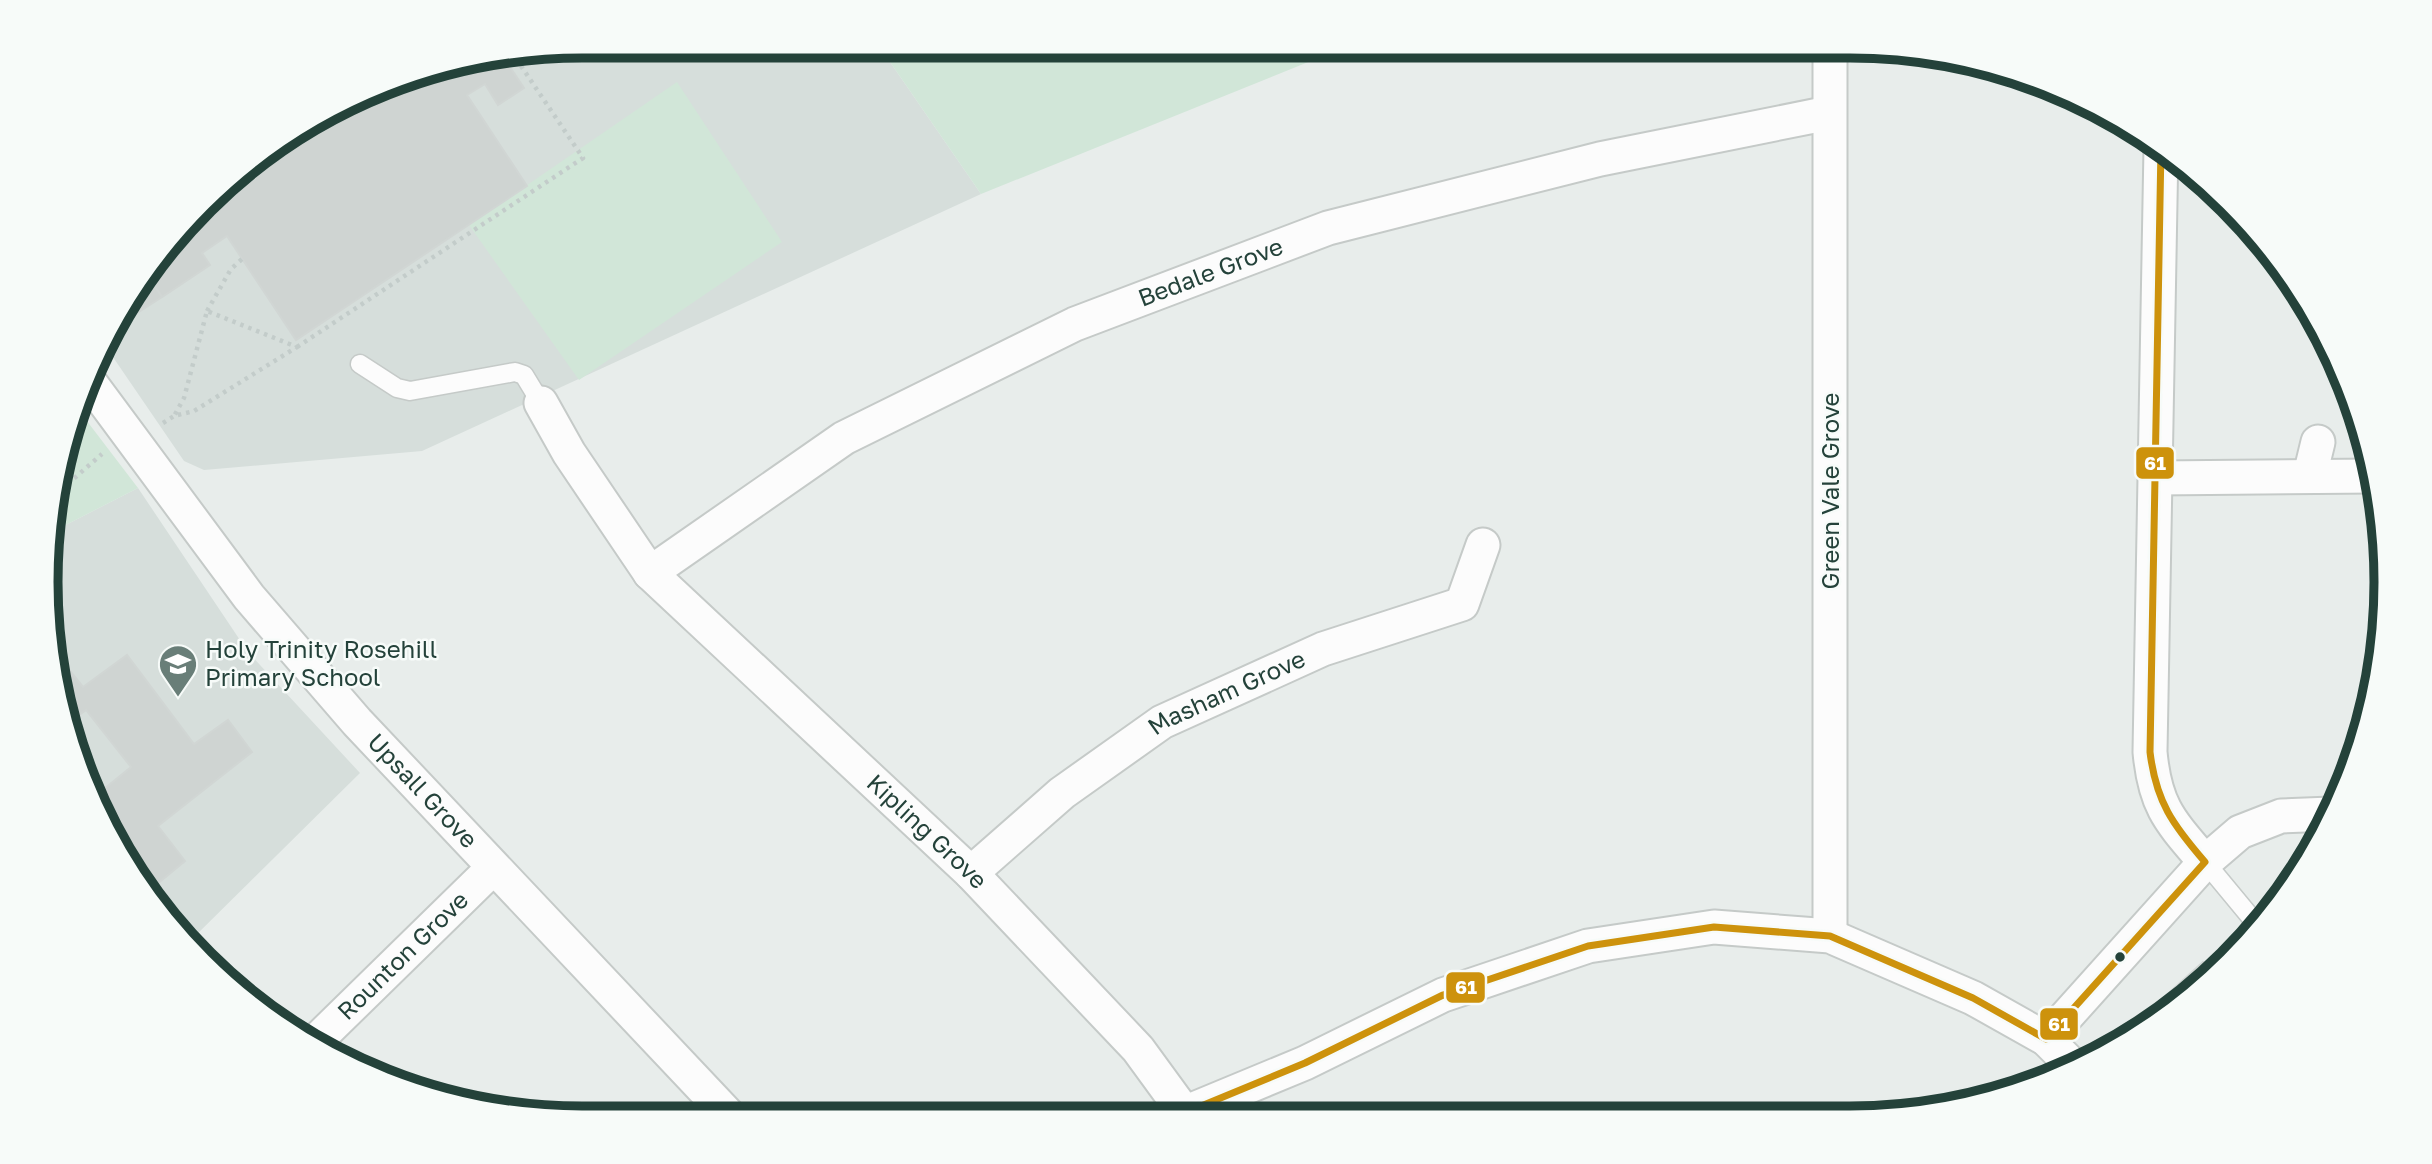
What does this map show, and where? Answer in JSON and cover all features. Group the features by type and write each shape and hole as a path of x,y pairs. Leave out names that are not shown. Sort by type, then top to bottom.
{"street":[{"name":"Green Vale Grove","path":"1830,58 1830,936"},
{"name":"Bedale Grove","path":"650,573 844,438 1075,324 1328,228 1600,159 1829,113"},
{"path":"2161,160 2150,751 2153,786 2169,819 2205,862"},
{"name":"Upsall Grove","path":"95,389 249,597 357,722 720,1106"},
{"name":"Kipling Grove","path":"541,403 569,453 650,573 971,873 1138,1049 1175,1106"},
{"path":"2310,475 2318,442"},
{"path":"2156,478 2363,476"},
{"name":"Masham Grove","path":"971,873 1062,793 1162,722 1323,649 1462,604 1483,545"},
{"path":"2046,1039 2205,862 2240,832 2281,817 2320,815"},
{"name":"Rounton Grove","path":"321,1036 493,869"},
{"path":"1200,1106 1305,1063 1443,995 1588,946 1714,927 1830,936 1973,998 2046,1039 2066,1059"}],"lane":[{"path":"360,363 397,388 410,391 515,372 524,375 541,403"},
{"path":"2205,862 2252,918"}],"path":[{"path":"67,487 174,416 194,411 297,347 583,158 518,62"},
{"path":"174,416 184,398 207,311 231,269 242,259"},
{"path":"207,311 297,347"}],"shaded area":[{"path":"887,58 981,194 422,451 204,470 184,461 110,353 128,320 166,263 188,236 236,188 291,146 320,128 381,98 413,86 480,68 548,59"},
{"name":"Holy Trinity Rosehill Primary School","path":"138,488 248,652 360,773 195,936 166,901 128,844 98,783 86,751 62,650 58,582 61,528"}],"green space":[{"path":"887,58 1318,58 981,194"},
{"path":"677,82 782,242 579,380 469,225"},
{"path":"85,418 138,488 61,528 68,480"}],"building":[{"path":"507,63 524,88 498,105 485,84 467,95 527,186 296,340 227,236 202,253 210,265 162,297 152,282 211,211 263,166 320,128 381,98 413,86 480,68"},
{"path":"152,282 162,297 129,318"},
{"path":"127,655 194,744 228,720 252,752 158,826 185,861 155,886 128,844 102,791 131,767 86,710 76,717 64,664 83,687"},
{"path":"2203,962 2207,966 2169,998 2149,1011"}],"transit line":[{"name":"61","path":"1201,1106 1305,1063 1443,995 1588,946 1714,927 1830,936 1973,998 2046,1039 2205,862 2168,812 2157,785 2150,752 2161,160"}],"place":[{"name":"Holy Trinity Rosehill Primary School","path":"178,698"}]}
